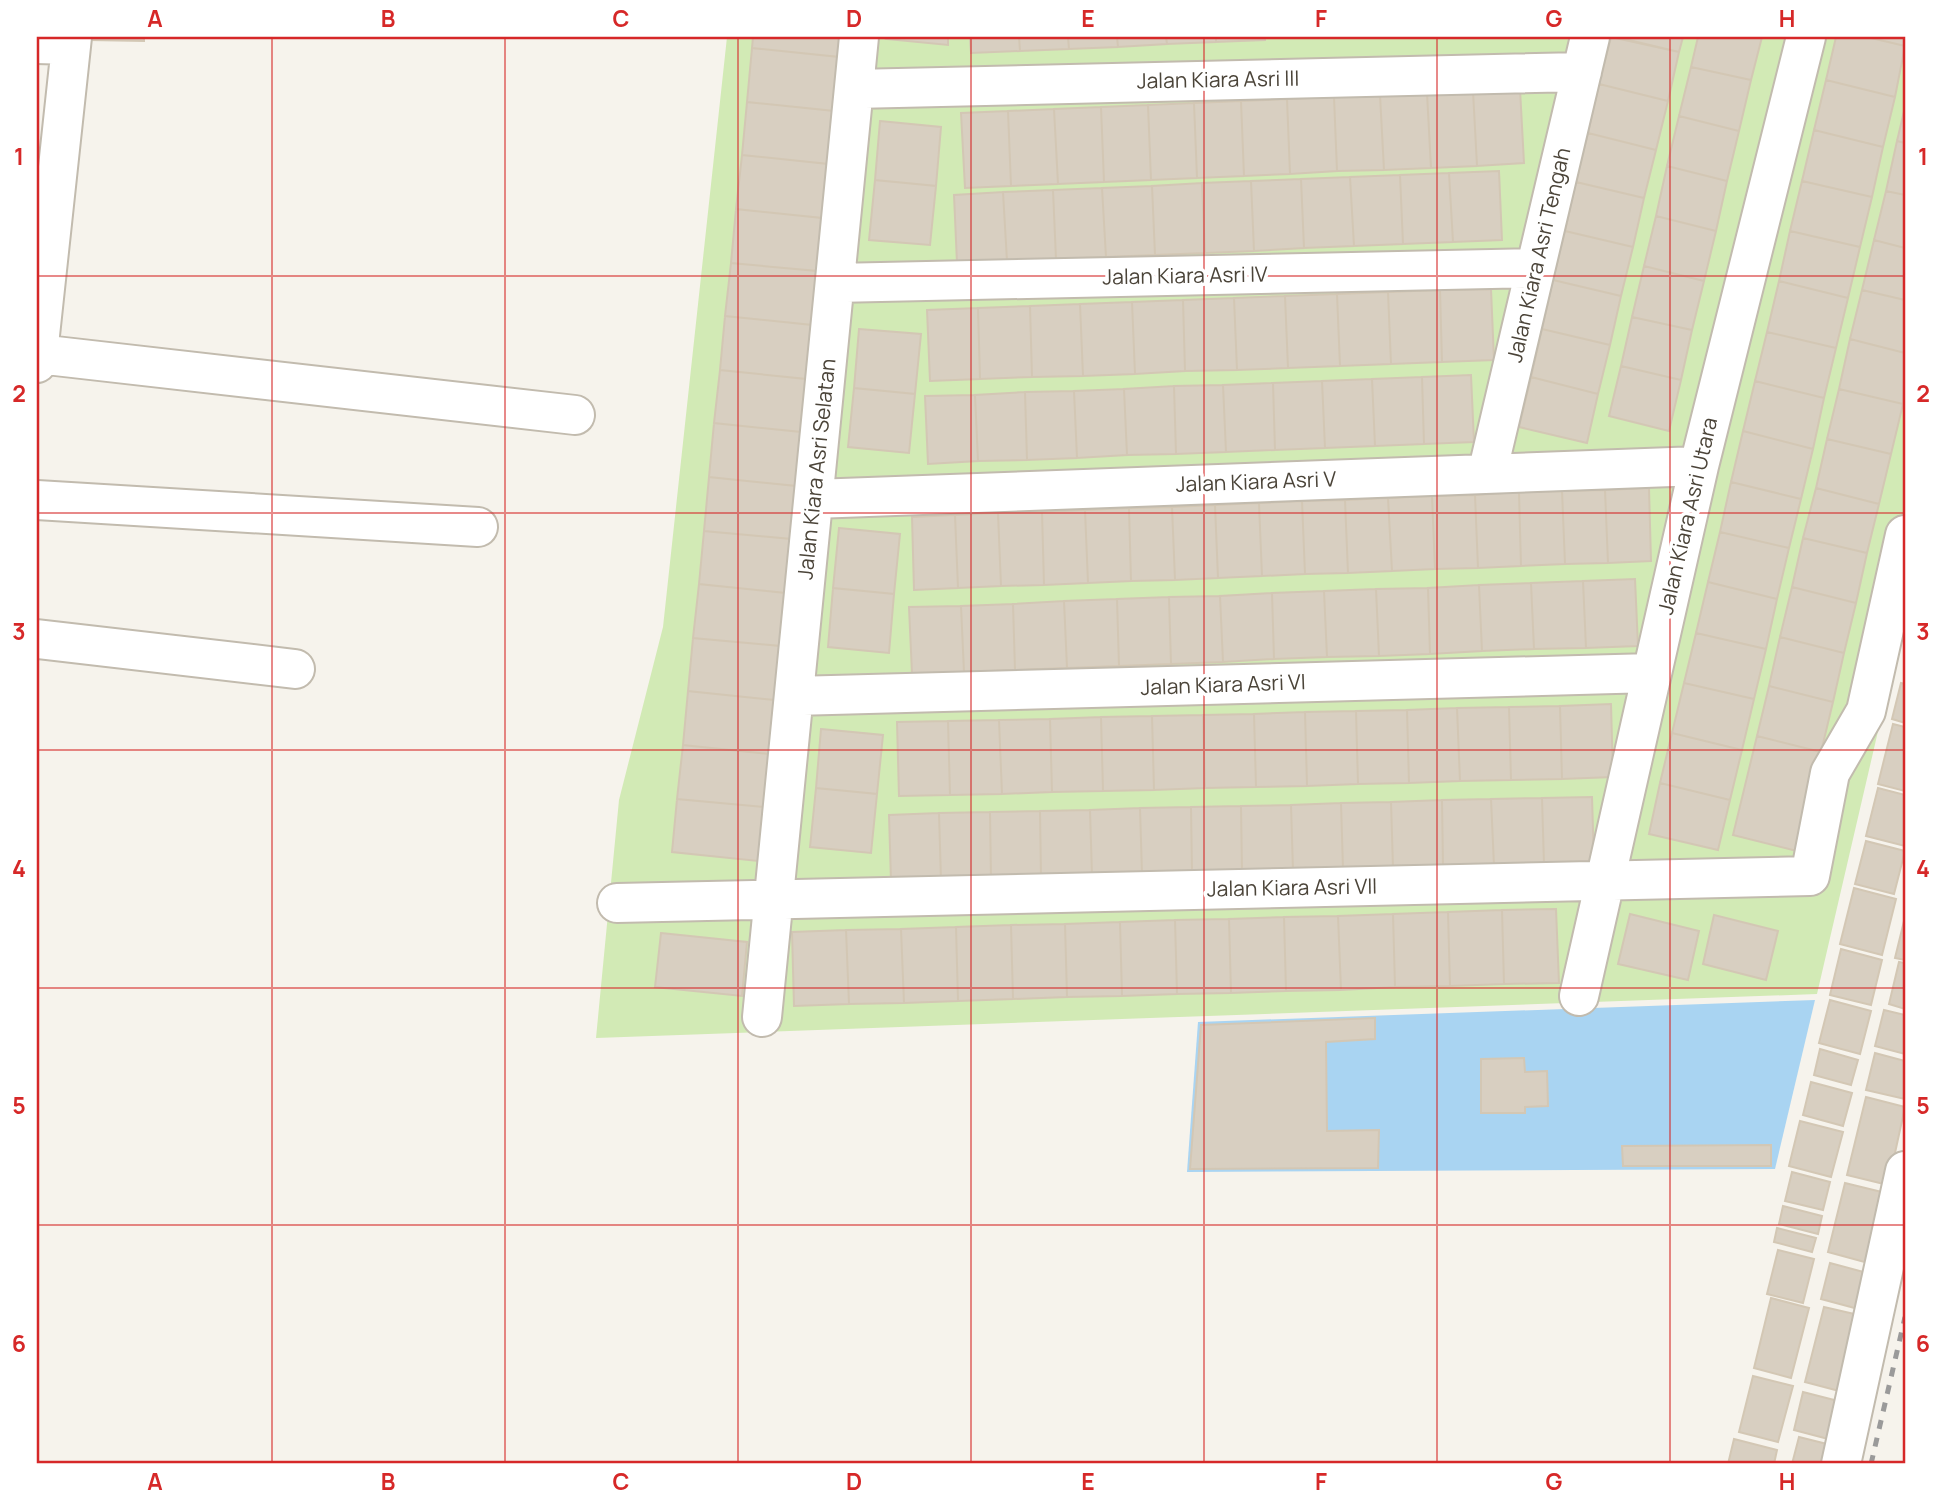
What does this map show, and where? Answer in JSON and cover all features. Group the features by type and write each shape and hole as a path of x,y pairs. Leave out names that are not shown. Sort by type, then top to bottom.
{"street":[{"name":"Jalan Kiara Asri Selatan","path":"762,1017 859,37"},
{"name":"Jalan Kiara Asri Utara","path":"1579,996 1699,466 1806,37"},
{"path":"60,42 37,358 575,415"},
{"name":"Jalan Kiara Asri III","path":"854,89 1586,55"},
{"name":"Jalan Kiara Asri Tengah","path":"1488,474 1586,55"},
{"name":"Jalan Kiara Asri IV","path":"835,283 1535,268"},
{"name":"Jalan Kiara Asri V","path":"814,499 1699,466"},
{"path":"37,500 478,527"},
{"name":"Jalan Kiara Asri VII","path":"617,903 774,902 1810,876 1830,773 1866,711 1905,535"},
{"path":"37,639 295,669"},
{"name":"Jalan Kiara Asri VI","path":"794,696 1652,673"},
{"path":"1841,1464 1905,1171"}],"green space":[{"path":"727,37 1905,37 1905,615 1817,994 596,1038 619,800 663,627"}],"water":[{"path":"1815,1000 1775,1169 1187,1172 1198,1022"}],"building":[{"path":"90,37 144,37 144,41 90,40"},
{"path":"753,37 841,37 839,57 752,48"},
{"path":"948,37 948,45 886,39"},
{"path":"970,37 1019,37 1020,51 971,53"},
{"path":"1019,37 1068,37 1069,49 1020,51"},
{"path":"1068,37 1117,37 1118,47 1069,49"},
{"path":"1117,37 1166,37 1167,44 1118,47"},
{"path":"1166,37 1216,37 1216,42 1167,44"},
{"path":"1216,37 1265,37 1265,40 1216,42"},
{"path":"1611,37 1679,52 1668,101 1599,84"},
{"path":"1616,37 1683,37 1679,52"},
{"path":"1698,37 1762,37 1751,80 1691,67"},
{"path":"1836,37 1867,37 1905,46 1895,97 1826,80"},
{"path":"1867,37 1905,37 1905,46"},
{"path":"752,48 839,57 834,111 747,102"},
{"path":"1691,67 1751,80 1739,131 1679,116"},
{"path":"1826,80 1895,97 1883,147 1814,130"},
{"path":"1599,84 1668,101 1656,150 1588,133"},
{"path":"1520,89 1524,163 1477,166 1473,91"},
{"path":"1473,91 1477,166 1431,168 1427,93"},
{"path":"1427,93 1431,168 1384,170 1380,95"},
{"path":"1380,95 1384,170 1337,171 1334,97"},
{"path":"1334,97 1337,171 1290,174 1287,99"},
{"path":"1287,99 1290,174 1244,176 1241,101"},
{"path":"1241,101 1244,176 1197,178 1194,103"},
{"path":"747,102 834,111 828,164 742,155"},
{"path":"1194,103 1197,178 1151,180 1148,105"},
{"path":"1148,105 1151,180 1104,182 1101,107"},
{"path":"1101,107 1104,182 1058,184 1054,109"},
{"path":"1905,107 1905,143 1897,141"},
{"path":"1054,109 1058,184 1011,186 1008,111"},
{"path":"1008,111 1011,186 965,188 961,113"},
{"path":"1679,116 1739,131 1727,181 1667,166"},
{"path":"880,121 941,127 936,186 875,180"},
{"path":"1814,130 1883,147 1872,197 1802,181"},
{"path":"1588,133 1656,150 1644,198 1576,182"},
{"path":"1897,141 1905,143 1905,195 1886,191"},
{"path":"742,155 828,164 822,218 736,209"},
{"path":"1667,166 1727,181 1716,231 1656,216"},
{"path":"1499,171 1502,240 1453,242 1449,173"},
{"path":"1449,173 1453,242 1403,244 1400,175"},
{"path":"1400,175 1403,244 1354,246 1350,177"},
{"path":"1350,177 1354,246 1304,248 1301,179"},
{"path":"1301,179 1304,248 1254,251 1251,181"},
{"path":"875,180 936,186 930,245 869,240"},
{"path":"1251,181 1254,251 1205,253 1202,183"},
{"path":"1802,181 1872,197 1860,247 1790,231"},
{"path":"1576,182 1644,198 1633,247 1565,231"},
{"path":"1202,183 1205,253 1155,255 1152,186"},
{"path":"1152,186 1155,255 1106,257 1102,188"},
{"path":"1102,188 1106,257 1056,259 1053,190"},
{"path":"1053,190 1056,259 1007,261 1003,192"},
{"path":"1886,191 1905,195 1905,248 1874,240"},
{"path":"1003,192 1007,261 957,263 954,195"},
{"path":"736,209 822,218 817,271 731,263"},
{"path":"1656,216 1716,231 1704,281 1644,266"},
{"path":"1565,231 1633,247 1621,296 1553,280"},
{"path":"1790,231 1860,247 1848,298 1779,281"},
{"path":"1874,240 1905,248 1905,300 1862,290"},
{"path":"731,263 817,271 812,325 725,316"},
{"path":"1644,266 1704,281 1692,330 1632,317"},
{"path":"1553,280 1621,296 1610,345 1542,329"},
{"path":"1779,281 1848,298 1836,348 1767,332"},
{"path":"1491,289 1494,360 1442,362 1440,290"},
{"path":"1440,290 1442,362 1391,364 1388,292"},
{"path":"1862,290 1905,300 1905,353 1850,339"},
{"path":"1388,292 1391,364 1340,366 1337,294"},
{"path":"1337,294 1340,366 1288,368 1285,296"},
{"path":"1285,296 1288,368 1237,370 1234,298"},
{"path":"1234,298 1237,370 1185,371 1183,300"},
{"path":"1183,300 1185,371 1135,374 1132,302"},
{"path":"1132,302 1135,374 1083,376 1080,304"},
{"path":"1080,304 1083,376 1032,377 1030,306"},
{"path":"1030,306 1032,377 980,379 978,308"},
{"path":"978,308 980,379 930,381 927,310"},
{"path":"725,316 812,325 806,379 720,370"},
{"path":"1632,317 1692,330 1681,380 1621,366"},
{"path":"859,329 921,334 915,394 854,388"},
{"path":"1542,329 1610,345 1598,394 1531,377"},
{"path":"1767,332 1836,348 1824,398 1755,381"},
{"path":"1850,339 1905,353 1903,404 1839,389"},
{"path":"1621,366 1681,380 1669,431 1609,416"},
{"path":"720,370 806,379 801,432 714,423"},
{"path":"1471,375 1474,442 1424,444 1422,377"},
{"path":"1422,377 1424,444 1375,446 1372,379"},
{"path":"1531,377 1598,394 1587,443 1519,427"},
{"path":"1372,379 1375,446 1325,448 1322,381"},
{"path":"1322,381 1325,448 1275,450 1273,383"},
{"path":"1755,381 1824,398 1813,449 1743,431"},
{"path":"1273,383 1275,450 1226,452 1223,385"},
{"path":"1223,385 1226,452 1176,454 1174,386"},
{"path":"1174,386 1176,454 1127,455 1124,389"},
{"path":"854,388 915,394 909,453 848,447"},
{"path":"1124,389 1127,455 1077,458 1074,391"},
{"path":"1839,389 1903,404 1891,454 1827,439"},
{"path":"1074,391 1077,458 1027,460 1025,392"},
{"path":"1025,392 1027,460 978,461 975,395"},
{"path":"975,395 978,461 928,464 925,396"},
{"path":"714,423 801,432 796,486 709,477"},
{"path":"1743,431 1813,449 1801,499 1731,482"},
{"path":"1827,439 1891,454 1879,504 1816,488"},
{"path":"709,477 796,486 791,539 704,531"},
{"path":"1731,482 1801,499 1789,548 1720,532"},
{"path":"1649,488 1651,561 1608,563 1605,490"},
{"path":"1816,488 1879,504 1867,553 1803,538"},
{"path":"1605,490 1608,563 1565,564 1562,491"},
{"path":"1562,491 1565,564 1521,566 1519,492"},
{"path":"1519,492 1521,566 1478,568 1475,495"},
{"path":"1475,495 1478,568 1435,569 1432,496"},
{"path":"1432,496 1435,569 1392,571 1388,498"},
{"path":"1388,498 1392,571 1348,573 1345,500"},
{"path":"1345,500 1348,573 1305,574 1302,501"},
{"path":"1302,501 1305,574 1262,576 1259,503"},
{"path":"1259,503 1262,576 1218,578 1215,505"},
{"path":"1215,505 1218,578 1175,580 1172,507"},
{"path":"1172,507 1175,580 1131,581 1129,508"},
{"path":"1129,508 1131,581 1088,583 1085,510"},
{"path":"1085,510 1088,583 1044,585 1042,512"},
{"path":"1042,512 1044,585 1001,586 998,513"},
{"path":"998,513 1001,586 958,588 955,515"},
{"path":"955,515 958,588 914,590 912,517"},
{"path":"839,528 900,534 894,594 833,588"},
{"path":"704,531 791,539 785,593 699,584"},
{"path":"1720,532 1789,548 1777,599 1708,582"},
{"path":"1803,538 1867,553 1856,603 1792,587"},
{"path":"1635,579 1638,646 1586,648 1583,581"},
{"path":"1583,581 1586,648 1534,649 1531,583"},
{"path":"1708,582 1777,599 1766,649 1696,633"},
{"path":"1531,583 1534,649 1482,651 1479,585"},
{"path":"699,584 785,593 780,646 693,638"},
{"path":"1479,585 1482,651 1430,654 1428,588"},
{"path":"1792,587 1856,603 1844,653 1780,637"},
{"path":"833,588 894,594 889,653 828,647"},
{"path":"1428,588 1430,654 1379,656 1376,589"},
{"path":"1376,589 1379,656 1327,657 1324,591"},
{"path":"1324,591 1327,657 1274,659 1272,593"},
{"path":"1272,593 1274,659 1223,662 1220,596"},
{"path":"1220,596 1223,662 1171,664 1169,597"},
{"path":"1169,597 1171,664 1119,666 1117,599"},
{"path":"1117,599 1119,666 1067,668 1064,601"},
{"path":"1064,601 1067,668 1015,670 1013,604"},
{"path":"1013,604 1015,670 964,672 961,606"},
{"path":"961,606 964,672 912,674 909,607"},
{"path":"1696,633 1766,649 1754,699 1684,683"},
{"path":"1780,637 1844,653 1833,702 1769,686"},
{"path":"693,638 780,646 774,700 688,691"},
{"path":"1684,683 1754,699 1742,750 1672,733"},
{"path":"1901,683 1905,684 1905,723 1892,719"},
{"path":"1769,686 1833,702 1821,752 1757,736"},
{"path":"688,691 774,700 769,754 683,745"},
{"path":"1611,704 1613,777 1562,779 1560,706"},
{"path":"1560,706 1562,779 1511,780 1509,707"},
{"path":"1509,707 1511,780 1460,781 1457,708"},
{"path":"1457,708 1460,781 1409,783 1407,710"},
{"path":"1407,710 1409,783 1358,784 1356,711"},
{"path":"1356,711 1358,784 1307,786 1305,712"},
{"path":"1305,712 1307,786 1256,787 1254,714"},
{"path":"1254,714 1256,787 1205,788 1203,715"},
{"path":"1203,715 1205,788 1154,790 1152,716"},
{"path":"1152,716 1154,790 1103,791 1101,717"},
{"path":"1101,717 1103,791 1052,792 1050,719"},
{"path":"1050,719 1052,792 1002,794 999,720"},
{"path":"999,720 1002,794 950,795 948,721"},
{"path":"948,721 950,795 899,796 897,722"},
{"path":"1893,724 1905,727 1905,791 1878,784"},
{"path":"821,729 883,735 877,794 816,788"},
{"path":"1672,733 1742,750 1730,800 1660,783"},
{"path":"1757,736 1821,752 1797,851 1733,835"},
{"path":"683,745 769,754 764,807 677,799"},
{"path":"1660,783 1730,800 1718,850 1649,834"},
{"path":"816,788 877,794 871,853 810,847"},
{"path":"1878,788 1905,795 1905,846 1866,836"},
{"path":"1592,797 1594,863 1544,864 1542,798"},
{"path":"1542,798 1544,864 1494,866 1491,799"},
{"path":"677,799 764,807 758,861 672,852"},
{"path":"1491,799 1494,866 1443,867 1442,800"},
{"path":"1442,800 1443,867 1393,868 1391,802"},
{"path":"1391,802 1393,868 1343,869 1341,803"},
{"path":"1341,803 1343,869 1293,871 1291,805"},
{"path":"1291,805 1293,871 1242,872 1241,806"},
{"path":"1241,806 1242,872 1192,873 1191,807"},
{"path":"1191,807 1192,873 1142,874 1140,808"},
{"path":"1140,808 1142,874 1092,876 1090,810"},
{"path":"1090,810 1092,876 1041,877 1040,811"},
{"path":"1040,811 1041,877 991,879 990,812"},
{"path":"990,812 991,879 941,880 939,813"},
{"path":"939,813 941,880 891,881 889,815"},
{"path":"1866,841 1905,851 1894,894 1855,884"},
{"path":"1854,888 1896,899 1882,955 1840,944"},
{"path":"1556,909 1559,983 1504,984 1502,910"},
{"path":"1502,910 1504,984 1450,986 1448,912"},
{"path":"1448,912 1450,986 1395,987 1393,914"},
{"path":"1393,914 1395,987 1341,990 1338,916"},
{"path":"1630,914 1699,931 1688,980 1618,964"},
{"path":"1714,915 1778,931 1766,980 1703,964"},
{"path":"1338,916 1341,990 1286,991 1284,917"},
{"path":"1284,917 1286,991 1231,993 1229,919"},
{"path":"1905,917 1905,960 1895,958"},
{"path":"1229,919 1231,993 1177,994 1175,920"},
{"path":"1175,920 1177,994 1122,996 1120,922"},
{"path":"1120,922 1122,996 1067,997 1065,924"},
{"path":"1065,924 1067,997 1013,999 1011,925"},
{"path":"1011,925 1013,999 958,1001 956,927"},
{"path":"956,927 958,1001 904,1003 901,929"},
{"path":"901,929 904,1003 849,1004 846,930"},
{"path":"846,930 849,1004 794,1006 792,932"},
{"path":"661,933 747,942 742,996 655,987"},
{"path":"1841,949 1882,960 1871,1005 1830,995"},
{"path":"1899,962 1905,963 1905,1009 1889,1004"},
{"path":"1830,1000 1871,1011 1860,1054 1819,1043"},
{"path":"1884,1010 1905,1015 1905,1054 1875,1046"},
{"path":"1375,1018 1375,1039 1326,1042 1327,1131 1379,1130 1378,1168 1190,1169 1201,1025"},
{"path":"1820,1049 1858,1060 1851,1085 1814,1075"},
{"path":"1875,1053 1905,1061 1905,1099 1866,1090"},
{"path":"1524,1058 1525,1072 1547,1071 1548,1106 1525,1107 1525,1113 1481,1113 1481,1059"},
{"path":"1811,1082 1852,1093 1843,1126 1803,1115"},
{"path":"1866,1097 1905,1107 1888,1185 1847,1175"},
{"path":"1800,1121 1843,1132 1831,1177 1789,1166"},
{"path":"1771,1145 1771,1166 1623,1166 1622,1146"},
{"path":"1792,1172 1830,1182 1823,1210 1785,1201"},
{"path":"1845,1183 1890,1194 1872,1264 1828,1252"},
{"path":"1783,1206 1822,1216 1818,1234 1779,1224"},
{"path":"1777,1228 1816,1238 1812,1252 1774,1242"},
{"path":"1778,1250 1814,1259 1803,1303 1767,1294"},
{"path":"1830,1263 1871,1274 1862,1310 1821,1299"},
{"path":"1771,1298 1809,1308 1791,1378 1754,1368"},
{"path":"1824,1307 1863,1316 1843,1392 1805,1382"},
{"path":"1753,1376 1793,1386 1778,1442 1739,1432"},
{"path":"1803,1392 1842,1402 1832,1440 1794,1430"},
{"path":"1799,1437 1831,1445 1826,1464 1792,1464"},
{"path":"1734,1439 1777,1450 1774,1464 1728,1464"}],"railway":[{"path":"1871,1464 1905,1317"}]}
